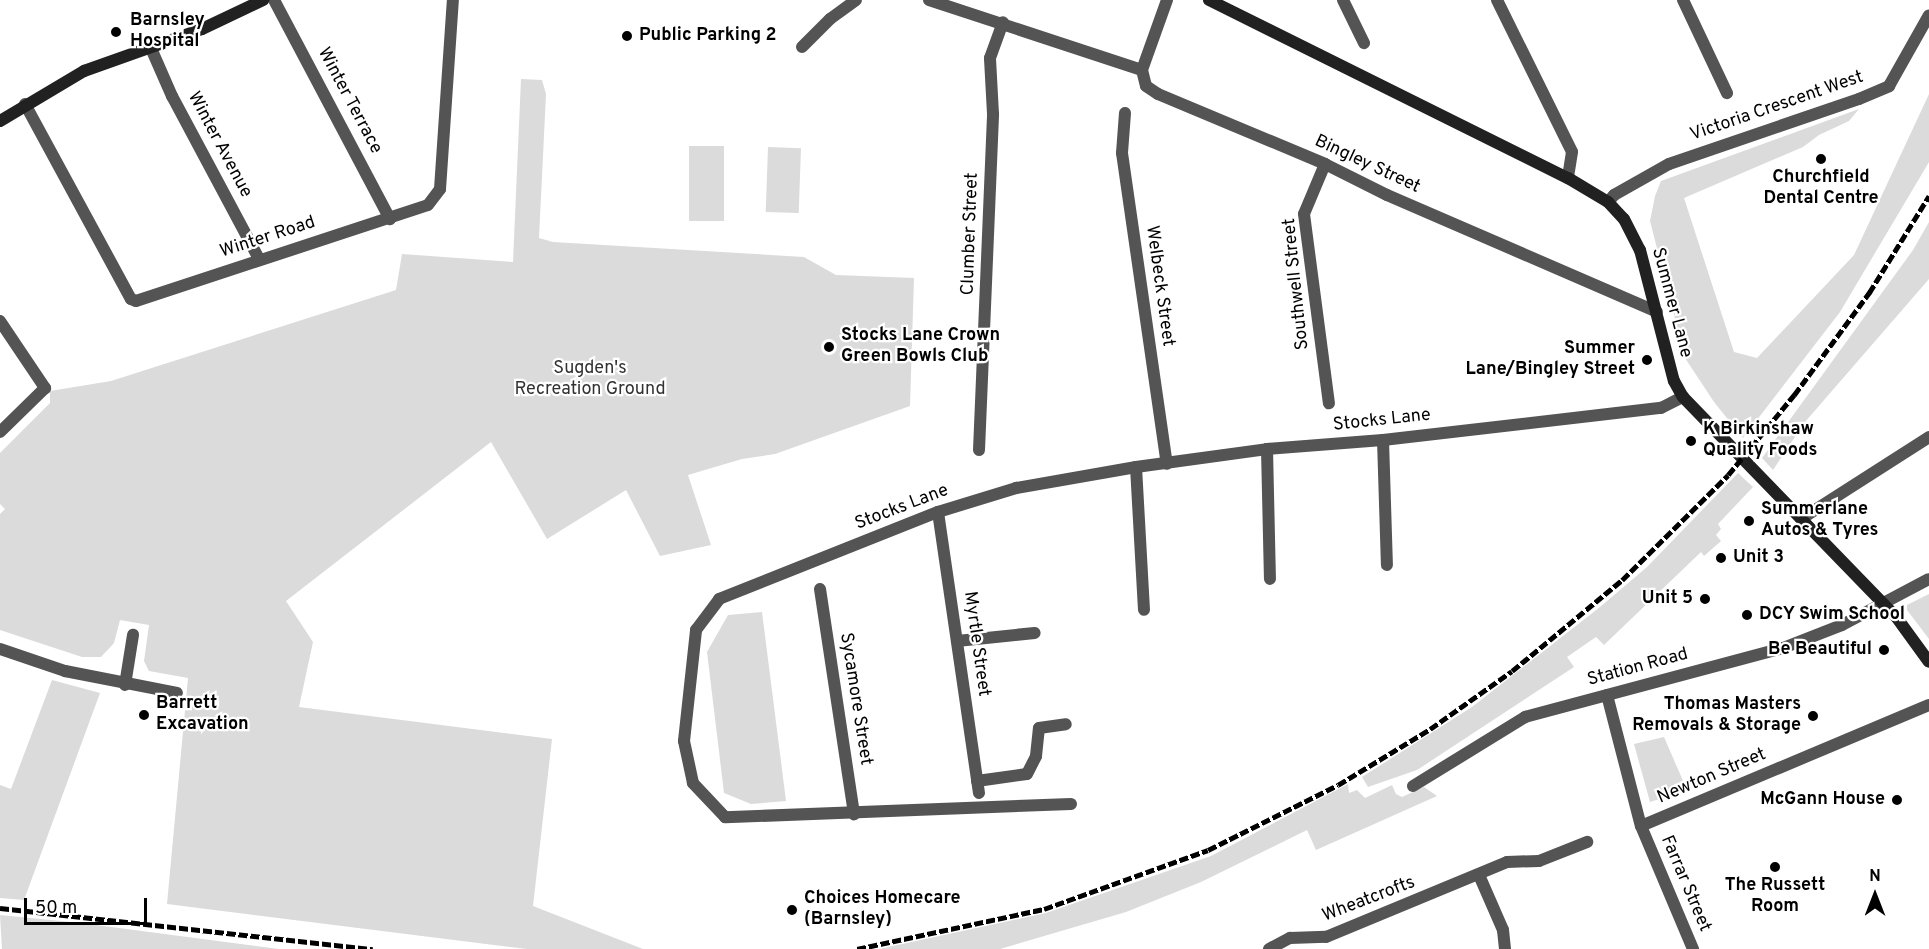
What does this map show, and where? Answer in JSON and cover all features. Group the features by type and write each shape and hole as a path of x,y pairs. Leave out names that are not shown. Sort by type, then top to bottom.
{"street":[{"path":"0,121 25,104 84,71 202,29 263,0"},
{"name":"Winter Terrace","path":"274,0 390,219"},
{"name":"Winter Road","path":"25,104 131,299 136,301 428,205 440,189 453,0"},
{"path":"802,47 830,19 856,0"},
{"path":"929,0 1003,22 1142,69 1167,0"},
{"name":"Summer Lane","path":"1209,0 1568,178 1608,202 1624,219 1640,250 1674,381 1683,397 1897,618 1929,662"},
{"path":"1343,0 1364,43"},
{"path":"1497,0 1572,152 1568,178"},
{"path":"1683,0 1727,93"},
{"name":"Victoria Crescent West","path":"1608,202 1614,195 1669,164 1859,99 1889,86 1929,15"},
{"name":"Clumber Street","path":"979,450 993,114 990,58 1003,22"},
{"name":"Winter Avenue","path":"150,46 172,96 260,259"},
{"name":"Bingley Street","path":"1142,69 1146,86 1158,94 1325,164 1387,195 1656,312"},
{"name":"Welbeck Street","path":"1125,113 1122,153 1167,464"},
{"name":"Southwell Street","path":"1325,164 1304,214 1329,404"},
{"path":"0,321 45,388 0,432"},
{"name":"Stocks Lane","path":"1071,804 854,814 725,817 693,783 684,741 696,630 719,599 938,512 1016,488 1136,467 1267,449 1383,440 1661,408 1683,397"},
{"path":"1801,519 1929,437"},
{"path":"1383,440 1387,565"},
{"path":"1267,449 1270,579"},
{"path":"1136,467 1144,610"},
{"name":"Myrtle Street","path":"938,512 978,787 1028,774 1036,756 1039,728 1066,724"},
{"name":"Station Road","path":"1413,786 1525,717 1783,648 1842,625 1929,579"},
{"name":"Sycamore Street","path":"820,589 854,814"},
{"path":"957,641 1035,633"},
{"path":"126,685 134,635"},
{"path":"0,649 65,671 126,685 177,693"},
{"name":"Farrar Street","path":"1607,695 1641,826 1693,949"},
{"name":"Newton Street","path":"1641,826 1929,705"},
{"name":"Wheatcrofts","path":"1269,949 1290,938 1326,937 1507,862 1539,861 1587,843"},
{"path":"1479,875 1503,930 1505,949"}],"green space":[{"name":"Sugden's Recreation Ground","path":"521,79 542,80 546,94 539,238 553,242 804,257 836,275 914,278 910,406 775,454 742,459 688,475 711,545 660,556 626,490 547,539 491,442 286,601 313,642 299,707 552,739 533,906 643,949 527,949 167,904 188,678 149,671 144,661 149,625 120,620 114,643 101,657 82,657 0,630 0,514 5,509 0,504 0,453 50,403 50,391 111,381 396,290 402,254 513,262"},
{"path":"1929,94 1929,162 1840,312 1743,438 1714,402 1685,358 1650,221 1655,196 1661,181 1859,109 1849,121 1819,135 1803,147 1684,198 1734,352 1757,358 1854,255"},
{"path":"689,146 724,146 724,221 689,221"},
{"path":"768,147 801,148 799,213 766,212"},
{"path":"1929,222 1929,279 1805,422 1773,470 1762,458 1913,250"},
{"path":"1738,473 1753,487 1718,524 1721,529 1716,535 1721,541 1704,556 1701,552 1604,645 1596,637 1567,657 1574,667 1417,770 1368,787 1362,777 1472,707 1600,607 1647,567"},
{"path":"1929,594 1929,639 1907,610 1907,605"},
{"path":"762,612 786,801 751,804 724,793 707,652 728,615"},
{"path":"52,680 100,693 24,900 0,898 0,785 11,789"},
{"path":"1664,737 1687,790 1650,802 1634,744"},
{"path":"1348,784 1349,793 1357,790 1365,798 1392,785 1396,794 1402,797 1424,787 1437,796 1316,850 1307,830 1201,882 1126,912 1000,949 879,949 1046,913 1211,856"},
{"path":"0,915 81,923 279,949 2,949"}],"railway":[{"path":"857,949 1044,909 1208,850 1338,785 1430,729 1512,671 1622,580 1728,475 1794,395 1869,293 1929,196"},
{"path":"0,908 373,949"}],"place":[{"name":"Barnsley Hospital","path":"116,32"},
{"name":"Public Parking 2","path":"627,36"},
{"name":"Churchfield Dental Centre","path":"1821,159"},
{"name":"Stocks Lane Crown Green Bowls Club","path":"829,347"},
{"name":"Summer Lane/Bingley Street","path":"1647,360"},
{"name":"K Birkinshaw Quality Foods","path":"1691,441"},
{"name":"Summerlane Autos & Tyres","path":"1749,521"},
{"name":"Unit 3","path":"1721,558"},
{"name":"Unit 5","path":"1705,599"},
{"name":"DCY Swim School","path":"1747,615"},
{"name":"Be Beautiful","path":"1884,650"},
{"name":"Barrett Excavation","path":"144,715"},
{"name":"Thomas Masters Removals & Storage","path":"1813,716"},
{"name":"McGann House","path":"1897,800"},
{"name":"The Russett Room","path":"1775,867"},
{"name":"Choices Homecare (Barnsley)","path":"792,910"}]}
